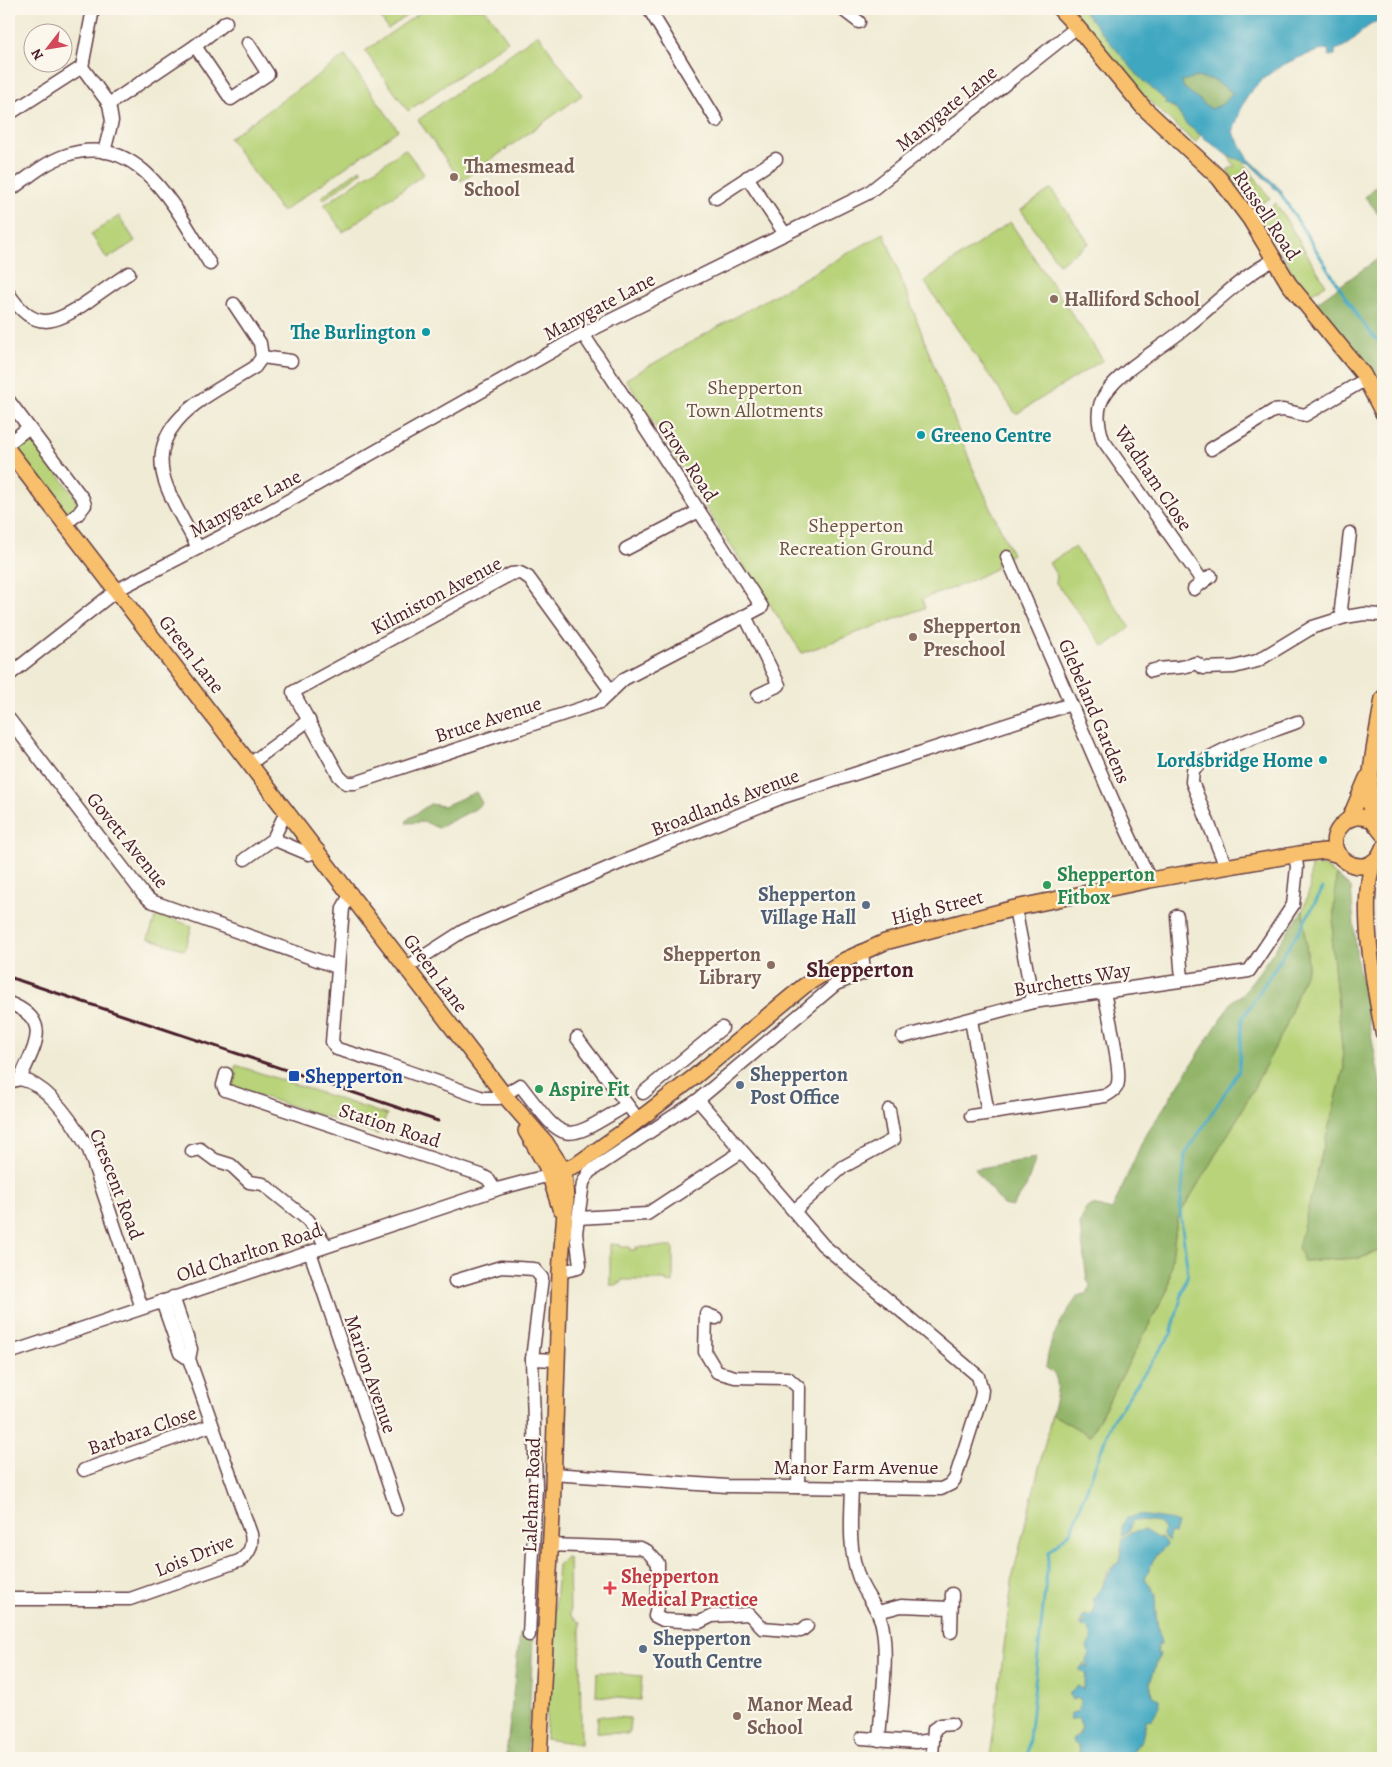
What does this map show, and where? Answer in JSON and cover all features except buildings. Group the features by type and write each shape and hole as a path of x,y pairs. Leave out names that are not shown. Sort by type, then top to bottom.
{"main road":[{"name":"Russell Road","path":"1060,9 1143,107 1219,178 1240,204 1290,284 1356,364 1383,414"},
{"name":"Green Lane","path":"9,451 351,893 505,1096 555,1169"},
{"path":"1383,698 1373,762 1370,810 1372,820 1383,834"},
{"path":"1367,902 1360,878 1354,866 1339,855 1336,848 1336,834 1350,818 1373,762"},
{"path":"1350,818 1365,817 1372,820"},
{"name":"High Street","path":"1297,854 1336,834"},
{"name":"High Street","path":"555,1169 638,1119 728,1050 804,986 862,951 907,935 1015,908 1150,880 1297,854 1325,851 1339,855"},
{"path":"1354,866 1368,865 1380,855"},
{"path":"1380,855 1369,876 1367,902 1376,994 1383,1032"},
{"name":"Laleham Road","path":"539,1758 550,1545 562,1234 555,1169"}],"street":[{"path":"9,114 82,68 93,9"},
{"path":"649,9 717,121"},
{"path":"842,9 859,22"},
{"path":"109,104 195,46 226,22"},
{"name":"Manygate Lane","path":"117,590 355,464 583,334 868,193 1077,27"},
{"path":"195,46 233,102 267,79 248,43"},
{"path":"82,68 90,76 109,104 112,120 104,152"},
{"path":"9,190 51,161 64,155 79,151 104,152 122,156 150,173 210,264"},
{"path":"716,198 776,159"},
{"path":"747,177 785,234"},
{"name":"Wadham Close","path":"1202,583 1103,440 1098,424 1098,409 1105,394 1115,382 1185,328 1247,276 1274,260"},
{"path":"9,294 25,314 38,320 52,320 65,317 129,272"},
{"path":"198,548 166,487 162,468 162,448 170,428 185,411 254,367 262,357 260,343 234,304"},
{"name":"Grove Road","path":"583,334 762,607"},
{"path":"262,357 291,361"},
{"path":"1211,449 1273,411 1283,410 1305,415 1366,380"},
{"path":"9,401 83,499 85,505 83,510 65,524"},
{"path":"9,443 28,428"},
{"path":"626,548 699,511"},
{"path":"1345,617 1341,609 1350,533"},
{"name":"Glebeland Gardens","path":"1007,557 1150,880"},
{"name":"Kilmiston Avenue","path":"309,720 293,692 511,574 520,573 528,577 611,691"},
{"path":"9,675 117,590"},
{"name":"Bruce Avenue","path":"309,720 340,776 346,783 355,783 600,702 624,679 762,607"},
{"path":"1151,671 1166,666 1182,669 1196,664 1203,668 1234,667 1257,661 1313,627 1345,617 1364,614 1383,616"},
{"path":"745,616 779,685 758,695"},
{"name":"Broadlands Avenue","path":"407,967 463,931 622,862 783,797 1071,704"},
{"name":"Govett Avenue","path":"9,719 139,889 151,901 337,968"},
{"path":"251,763 309,720"},
{"path":"1226,867 1192,782 1193,770 1202,762 1233,746 1297,722"},
{"path":"245,859 273,839 286,810"},
{"path":"273,839 309,854 318,850"},
{"name":"Burchetts Way","path":"903,1037 1032,1002 1249,971 1293,905 1297,854"},
{"path":"351,893 343,908 337,968 332,1042 337,1050 384,1063 492,1100 505,1096 520,1085 556,1130 567,1134 580,1132 627,1104"},
{"path":"1015,908 1032,1002"},
{"path":"1177,916 1182,980"},
{"path":"540,1282 560,1278 580,1265 576,1232 583,1183 589,1172 698,1100 806,1007 836,984 864,973 862,951"},
{"path":"971,1116 1105,1096 1112,1092 1118,1086 1118,1071 1104,992"},
{"path":"9,1003 25,1012 37,1028 38,1037 15,1080"},
{"path":"971,1020 988,1112"},
{"path":"643,1093 719,1031 728,1050"},
{"path":"577,1038 638,1119"},
{"name":"Station Road","path":"226,1074 223,1085 225,1090 481,1175 498,1189"},
{"path":"666,1075 678,1090"},
{"name":"Crescent Road","path":"15,1080 36,1085 61,1109 77,1129 89,1150 142,1308"},
{"name":"Manor Farm Avenue","path":"552,1474 728,1486 852,1488 941,1489 951,1484 955,1479 982,1390 978,1376 823,1245 698,1100"},
{"path":"794,1211 843,1166 894,1139 888,1110"},
{"path":"192,1152 200,1149 215,1160 231,1165 249,1182 263,1184 308,1220 327,1246"},
{"path":"578,1218 647,1214 741,1152"},
{"name":"Old Charlton Road","path":"9,1353 555,1169"},
{"name":"Marion Avenue","path":"310,1252 397,1508"},
{"path":"455,1281 501,1267 534,1269 540,1274 532,1358 536,1487 529,1635"},
{"name":"Lois Drive","path":"9,1599 130,1599 247,1557 252,1542 252,1534 189,1358 180,1354 168,1299"},
{"path":"716,1318 706,1314 705,1352 717,1372 735,1377 788,1378 799,1388 798,1487"},
{"path":"532,1358 557,1360"},
{"name":"Barbara Close","path":"84,1470 212,1425"},
{"path":"852,1488 850,1542 854,1561 859,1580 878,1612 885,1644 879,1740"},
{"path":"550,1545 640,1548 647,1551 658,1563 659,1618 700,1622 712,1616 749,1614 762,1628 801,1631 808,1626"},
{"path":"951,1632 952,1594"},
{"path":"878,1612 901,1606 951,1608"},
{"path":"932,1758 934,1729 941,1724 952,1724"},
{"path":"862,1738 916,1742 933,1740"}],"green space":[{"path":"375,9 416,9 388,29"},
{"path":"425,9 485,9 508,41 408,111 365,51"},
{"path":"1069,9 1082,9 1086,15 1088,14 1141,79 1175,108 1186,124 1201,134 1195,143 1134,87"},
{"path":"538,34 582,95 461,181 418,120"},
{"path":"345,56 398,130 282,212 229,138"},
{"path":"1196,77 1214,80 1232,92 1231,96 1224,104 1211,109 1183,87 1182,81"},
{"path":"405,149 424,174 343,232 324,205"},
{"path":"1228,156 1242,160 1270,198 1259,205 1251,205 1227,170 1235,166"},
{"path":"360,169 362,172 323,200 321,197"},
{"path":"1383,180 1383,215 1378,213 1365,197"},
{"path":"1051,189 1089,243 1059,264 1021,210"},
{"path":"1276,203 1326,285 1310,294 1303,289 1262,221 1265,212"},
{"path":"119,216 135,241 107,259 91,234"},
{"path":"1010,222 1103,360 1016,414 924,281"},
{"path":"884,233 973,469 1012,554 996,564 997,568 964,584 922,599 925,608 802,653 711,516 626,379"},
{"path":"1383,255 1383,413 1309,308"},
{"path":"20,438 26,438 34,443 74,495 77,504 72,511 63,511 14,449 14,444"},
{"path":"1075,547 1130,627 1104,647 1056,583 1057,576 1049,563"},
{"path":"476,792 482,803 475,809 438,828 425,822 406,823 408,819 430,804 444,806"},
{"path":"1311,866 1325,867 1336,875 1332,945 1344,1068 1315,1180 1303,1261 1361,1258 1383,1249 1383,1758 1128,1758 1142,1739 1152,1696 1150,1682 1160,1654 1157,1654 1158,1644 1161,1644 1156,1614 1156,1596 1145,1578 1149,1564 1158,1554 1122,1551 1119,1562 1108,1571 1098,1594 1093,1599 1095,1607 1092,1615 1083,1616 1081,1620 1086,1621 1092,1632 1086,1662 1089,1667 1087,1668 1084,1664 1083,1672 1086,1674 1085,1687 1078,1698 1081,1701 1078,1711 1070,1714 1078,1718 1082,1727 1077,1737 1079,1758 990,1758 1013,1575 1052,1414 1090,1436 1168,1289 1177,1219 1240,1114 1285,1028 1308,965 1303,910 1309,891"},
{"path":"1336,875 1351,888 1357,960 1383,1098 1383,1249 1361,1258 1303,1261 1298,1247 1344,1068 1332,945"},
{"path":"1303,910 1308,965 1285,1028 1240,1114 1177,1219 1168,1289 1090,1436 1052,1414 1057,1382 1052,1372 1046,1368 1047,1357 1056,1330 1078,1296 1087,1295 1090,1285 1087,1280 1080,1225 1085,1209 1093,1205 1112,1210 1143,1140 1233,1000 1243,994"},
{"path":"157,914 192,926 185,950 148,938"},
{"path":"236,1065 387,1115 378,1134 233,1087 230,1082"},
{"path":"1036,1158 1026,1187 1012,1207 1003,1205 975,1169"},
{"path":"610,1244 630,1247 630,1250 636,1250 636,1247 673,1247 673,1283 666,1282 666,1280 622,1280 617,1285 610,1285"},
{"path":"566,1557 569,1558 570,1615 580,1623 581,1744 545,1739 558,1565"},
{"path":"520,1633 526,1633 533,1640 527,1758 506,1756"},
{"path":"597,1673 642,1676 640,1700 596,1696"},
{"path":"598,1716 630,1718 629,1734 597,1732"}],"water":[{"path":"1082,9 1383,9 1383,19 1373,23 1351,42 1335,50 1335,55 1329,56 1328,49 1293,60 1281,66 1261,81 1246,99 1233,132 1248,158 1283,192 1280,194 1249,163 1228,156 1186,124 1175,108 1164,103 1166,101 1141,79","holes":["1196,77 1214,80 1232,92 1231,96 1221,105 1211,109 1183,87 1182,81"]},
{"path":"1138,1515 1168,1519 1177,1523 1174,1534 1170,1533 1168,1542 1163,1535 1164,1529 1159,1523 1132,1520 1129,1531 1122,1536 1122,1527 1127,1517"},
{"path":"1144,1530 1157,1538 1161,1537 1167,1545 1155,1556 1145,1578 1156,1596 1156,1614 1161,1644 1158,1644 1157,1654 1160,1654 1150,1682 1152,1696 1159,1699 1160,1707 1152,1719 1146,1720 1142,1739 1128,1758 1113,1758 1106,1752 1100,1753 1098,1758 1079,1758 1079,1747 1072,1741 1073,1738 1079,1735 1082,1727 1078,1718 1069,1720 1070,1714 1078,1711 1081,1701 1078,1698 1072,1700 1069,1694 1078,1686 1083,1689 1086,1674 1079,1670 1084,1663 1087,1668 1089,1667 1086,1662 1089,1653 1087,1647 1091,1638 1088,1628 1081,1626 1080,1622 1086,1623 1086,1621 1080,1620 1083,1616 1092,1615 1095,1607 1093,1599 1110,1572 1119,1562 1123,1538 1130,1533"}],"waterway":[{"path":"1281,194 1360,320 1383,347"},
{"path":"1027,1758 1049,1552 1071,1531 1112,1421 1171,1334 1188,1273 1180,1212 1185,1155 1239,1071 1242,1019 1302,926 1323,888"}],"railway":[{"path":"9,977 438,1121"}],"place":[{"name":"Thamesmead School","path":"454,177"},
{"name":"Halliford School","path":"1054,299"},
{"name":"The Burlington","path":"426,332"},
{"name":"Greeno Centre","path":"921,435"},
{"name":"Shepperton Preschool","path":"913,637"},
{"name":"Lordsbridge Home","path":"1323,760"},
{"name":"Shepperton Fitbox","path":"1047,885"},
{"name":"Shepperton Village Hall","path":"866,905"},
{"name":"Shepperton Library","path":"771,965"},
{"name":"Shepperton","path":"294,1076"},
{"name":"Shepperton Post Office","path":"740,1085"},
{"name":"Aspire Fit","path":"539,1089"},
{"name":"Shepperton Medical Practice","path":"610,1588"},
{"name":"Shepperton Youth Centre","path":"643,1649"},
{"name":"Manor Mead School","path":"737,1716"}],"district":[{"name":"Shepperton","path":"860,969"}],"park label":[{"name":"Shepperton Town Allotments","path":"755,398"},
{"name":"Shepperton Recreation Ground","path":"856,536"}]}
